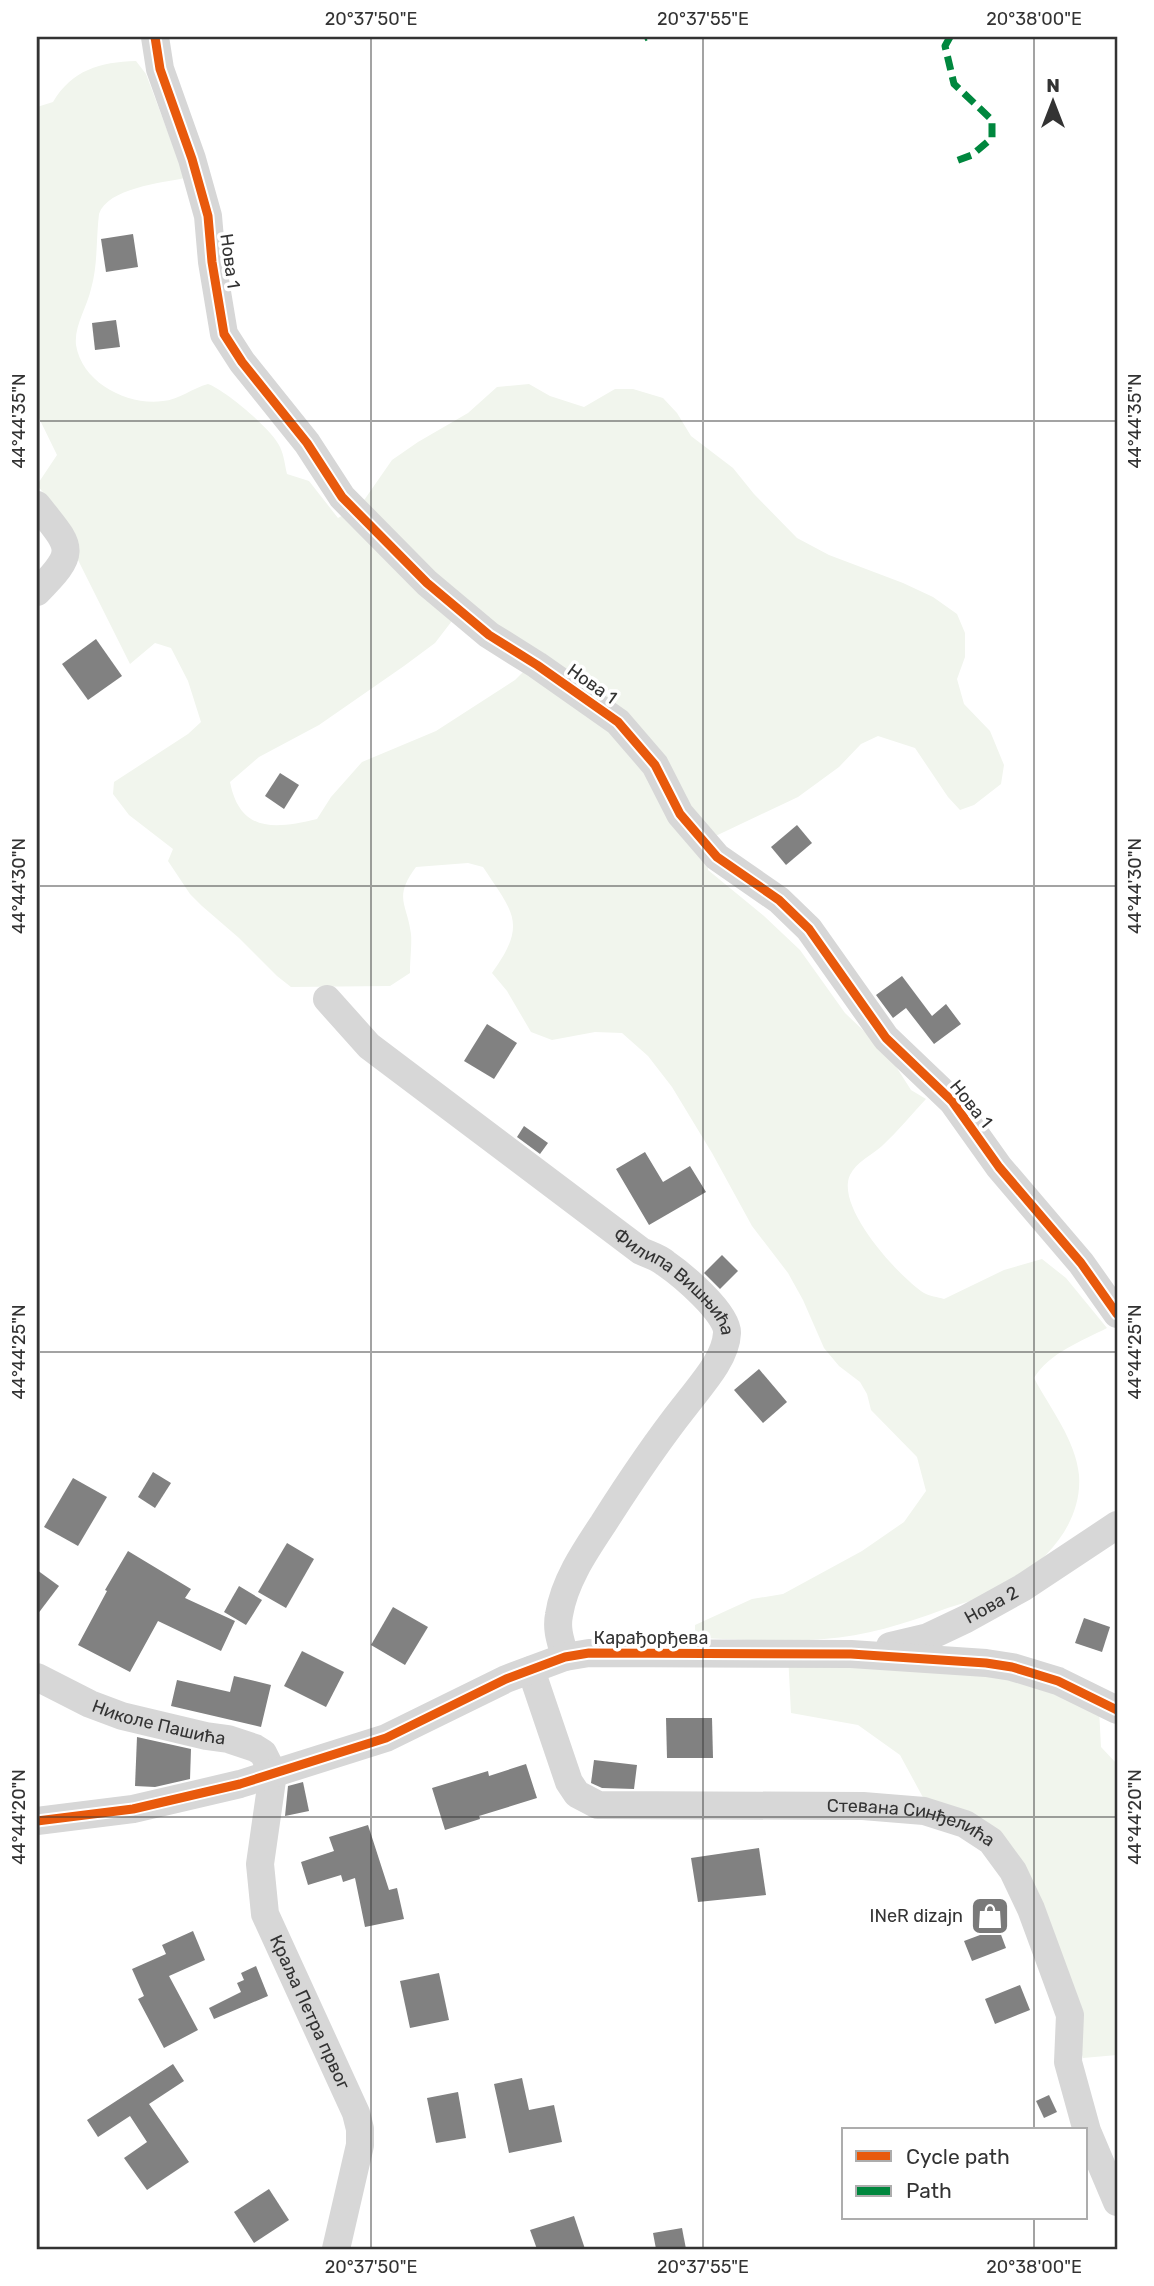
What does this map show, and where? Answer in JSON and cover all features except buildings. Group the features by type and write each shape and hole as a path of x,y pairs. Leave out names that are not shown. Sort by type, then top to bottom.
{"street":[{"name":"Нова 1","path":"155,37 160,69 192,159 208,216 212,262 224,334 242,362 307,443 342,497 427,583 489,635 618,722 655,765 680,814 717,857 779,900 809,929 886,1038 952,1101 999,1167 1081,1263 1117,1314"},
{"path":"37,505 61,536 67,550 63,563 37,592"},
{"name":"Филипа Вишњића","path":"327,999 369,1046 631,1244 663,1261 696,1290 726,1323 727,1332 722,1355 645,1458 569,1582 558,1618 558,1631 565,1657"},
{"name":"Нова 2","path":"851,1654 928,1637 967,1619 1022,1588 1117,1525"},
{"name":"Карађорђева","path":"37,1821 164,1803 386,1738 506,1679 565,1657 619,1652 851,1654 950,1660 1012,1667 1058,1681 1117,1710"},
{"name":"Стевана Синђелића","path":"531,1670 569,1782 577,1794 598,1805 875,1807 924,1811 965,1824 991,1841 1013,1871 1031,1909 1070,2015 1068,2062 1086,2128"},
{"name":"Николе Пашића","path":"37,1677 90,1704 122,1716 228,1739 255,1748 263,1753 273,1773"},
{"name":"Краља Петра првог","path":"273,1773 260,1864 265,1914 356,2113 360,2129 360,2145 336,2249"},
{"name":"Стевана Синђелића","path":"1088,2133 1117,2202"}],"shaded area":[{"path":"136,61 146,74 185,178 124,193 104,205 99,214 93,280 76,338 80,359 97,381 122,395 149,402 174,398 208,384 216,388 248,411 268,431 281,450 287,474 309,481 338,518 360,506 392,460 468,413 497,387 529,384 550,396 584,407 615,389 633,389 663,398 677,413 691,436 733,468 797,538 829,555 933,597 957,614 965,633 965,657 957,679 964,704 990,731 1004,765 1001,784 974,805 960,810 915,748 878,736 861,744 839,767 798,797 705,841 708,870 800,950 845,1013 888,1054 911,1090 926,1099 888,1140 860,1162 850,1175 848,1189 852,1205 860,1222 885,1257 924,1293 944,1299 1004,1270 1042,1259 1066,1278 1107,1328 1048,1361 1034,1378 1073,1450 1079,1475 1078,1494 1074,1513 1054,1546 1041,1560 1010,1583 974,1600 899,1625 854,1635 792,1641 695,1638 695,1625 752,1599 783,1594 862,1551 904,1522 926,1491 917,1457 871,1410 867,1394 860,1382 839,1366 824,1348 788,1273 752,1226 672,1087 648,1056 622,1033 595,1032 552,1040 531,1032 507,991 492,973 510,942 512,918 509,908 483,867 468,863 416,867 403,894 411,934 410,973 390,986 291,987 190,894 168,861 173,849 129,815 113,794 114,782 188,734 201,722 188,681 171,648 155,643 130,664 72,548 72,528 37,485 57,455 37,414 37,107 53,102 69,82 88,70 111,63","holes":["455,617 526,669 515,680 436,731 362,762 331,797 317,819 287,825 262,823 251,819 235,799 230,782 259,757 319,725 404,666 435,643"]},
{"path":"788,1654 969,1662 1099,1709 1101,1747 1117,1764 1117,2055 1083,2058 1020,1864 926,1803 900,1755 858,1725 791,1713"}],"marked path":[{"path":"950,37 945,46 954,84 992,120 992,138 972,155 953,162"}],"cycle path":[{"path":"155,37 160,69 192,159 208,216 212,262 224,334 242,362 307,443 342,497 427,583 489,635 618,722 655,765 680,814 717,857 779,900 809,929 886,1038 952,1101 999,1167 1081,1263 1117,1314"},
{"path":"37,1821 133,1809 240,1784 386,1738 506,1679 565,1657 589,1653 851,1654 986,1663 1012,1667 1058,1681 1117,1710"}],"place":[{"name":"INeR dizajn","path":"990,1916"}]}
